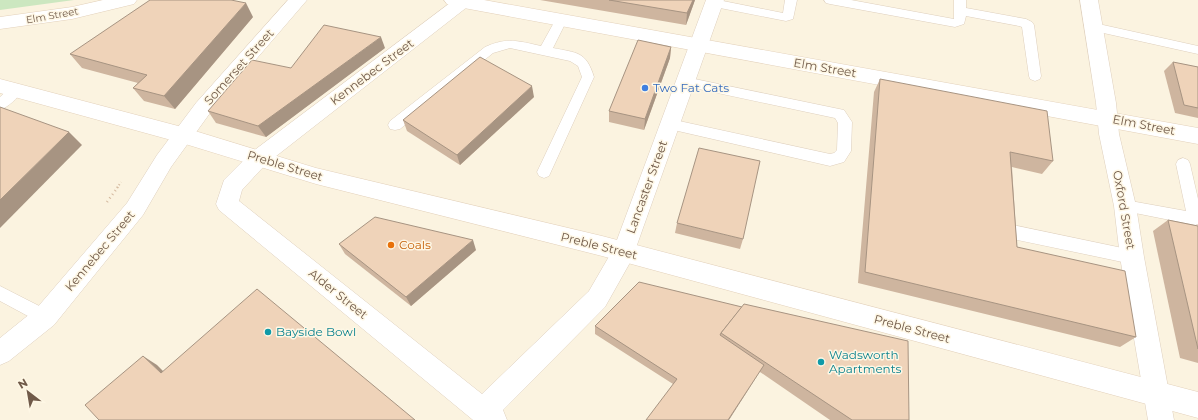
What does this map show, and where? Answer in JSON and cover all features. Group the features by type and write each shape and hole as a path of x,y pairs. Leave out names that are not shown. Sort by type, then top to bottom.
{"street":[{"name":"Elm Street","path":"0,23 72,13 128,0"},
{"name":"Somerset Street","path":"182,135 203,108 298,0"},
{"name":"Oxford Street","path":"1089,0 1106,103 1106,118 1125,206 1132,257 1161,420"},
{"name":"Elm Street","path":"460,1 1198,136"},
{"name":"Kennebec Street","path":"259,158 460,1"},
{"name":"Lancaster Street","path":"484,417 597,299 624,252 698,45 715,2"},
{"name":"Preble Street","path":"8,88 182,135 316,176 624,252 1198,405"},
{"name":"Kennebec Street","path":"0,353 45,317 135,210 182,135"},
{"name":"Alder Street","path":"259,158 232,186 227,204 484,417"}],"lane":[{"path":"715,2 786,17 789,16 791,0"},
{"path":"830,0 955,23 960,21 960,6 1022,22 1028,25 1034,76"},
{"path":"545,51 561,20"},
{"path":"1094,27 1198,50"},
{"path":"395,125 489,50 498,46 510,44 574,57 584,64 588,77 544,172"},
{"path":"670,124 830,160 839,158 844,151 846,122 839,114 685,82"},
{"path":"0,105 8,88"},
{"path":"1125,206 1195,219 1184,164"},
{"path":"1013,232 1132,257"},
{"path":"0,292 45,317"}],"green space":[{"path":"0,0 74,0 0,10"}],"building":[{"path":"150,0 231,0 246,3 164,96 133,88 147,75 70,54"},
{"path":"609,0 693,0 687,13"},
{"path":"324,25 381,37 258,126 208,111 252,60 291,68"},
{"path":"638,40 671,47 645,119 609,111"},
{"path":"480,57 532,86 457,155 403,120"},
{"path":"1173,62 1198,67 1198,108 1184,105"},
{"path":"880,79 1047,111 1053,161 1010,152 1017,247 1125,271 1136,337 865,272"},
{"path":"0,107 69,132 0,200"},
{"path":"699,148 760,161 743,239 677,223"},
{"path":"375,217 473,240 406,297 339,244"},
{"path":"1168,220 1198,226 1198,349"},
{"path":"639,282 742,307 720,335 764,365 728,420 646,420 677,379 595,326"},
{"name":"Bayside Bowl","path":"257,289 415,420 99,420 85,405 143,356 161,373"},
{"name":"Wadsworth Apartments","path":"744,304 908,341 909,420 852,420 721,333"}],"place":[{"name":"Two Fat Cats","path":"645,88"},
{"name":"Coals","path":"391,245"},
{"name":"Bayside Bowl","path":"268,332"},
{"name":"Wadsworth Apartments","path":"821,362"}]}
